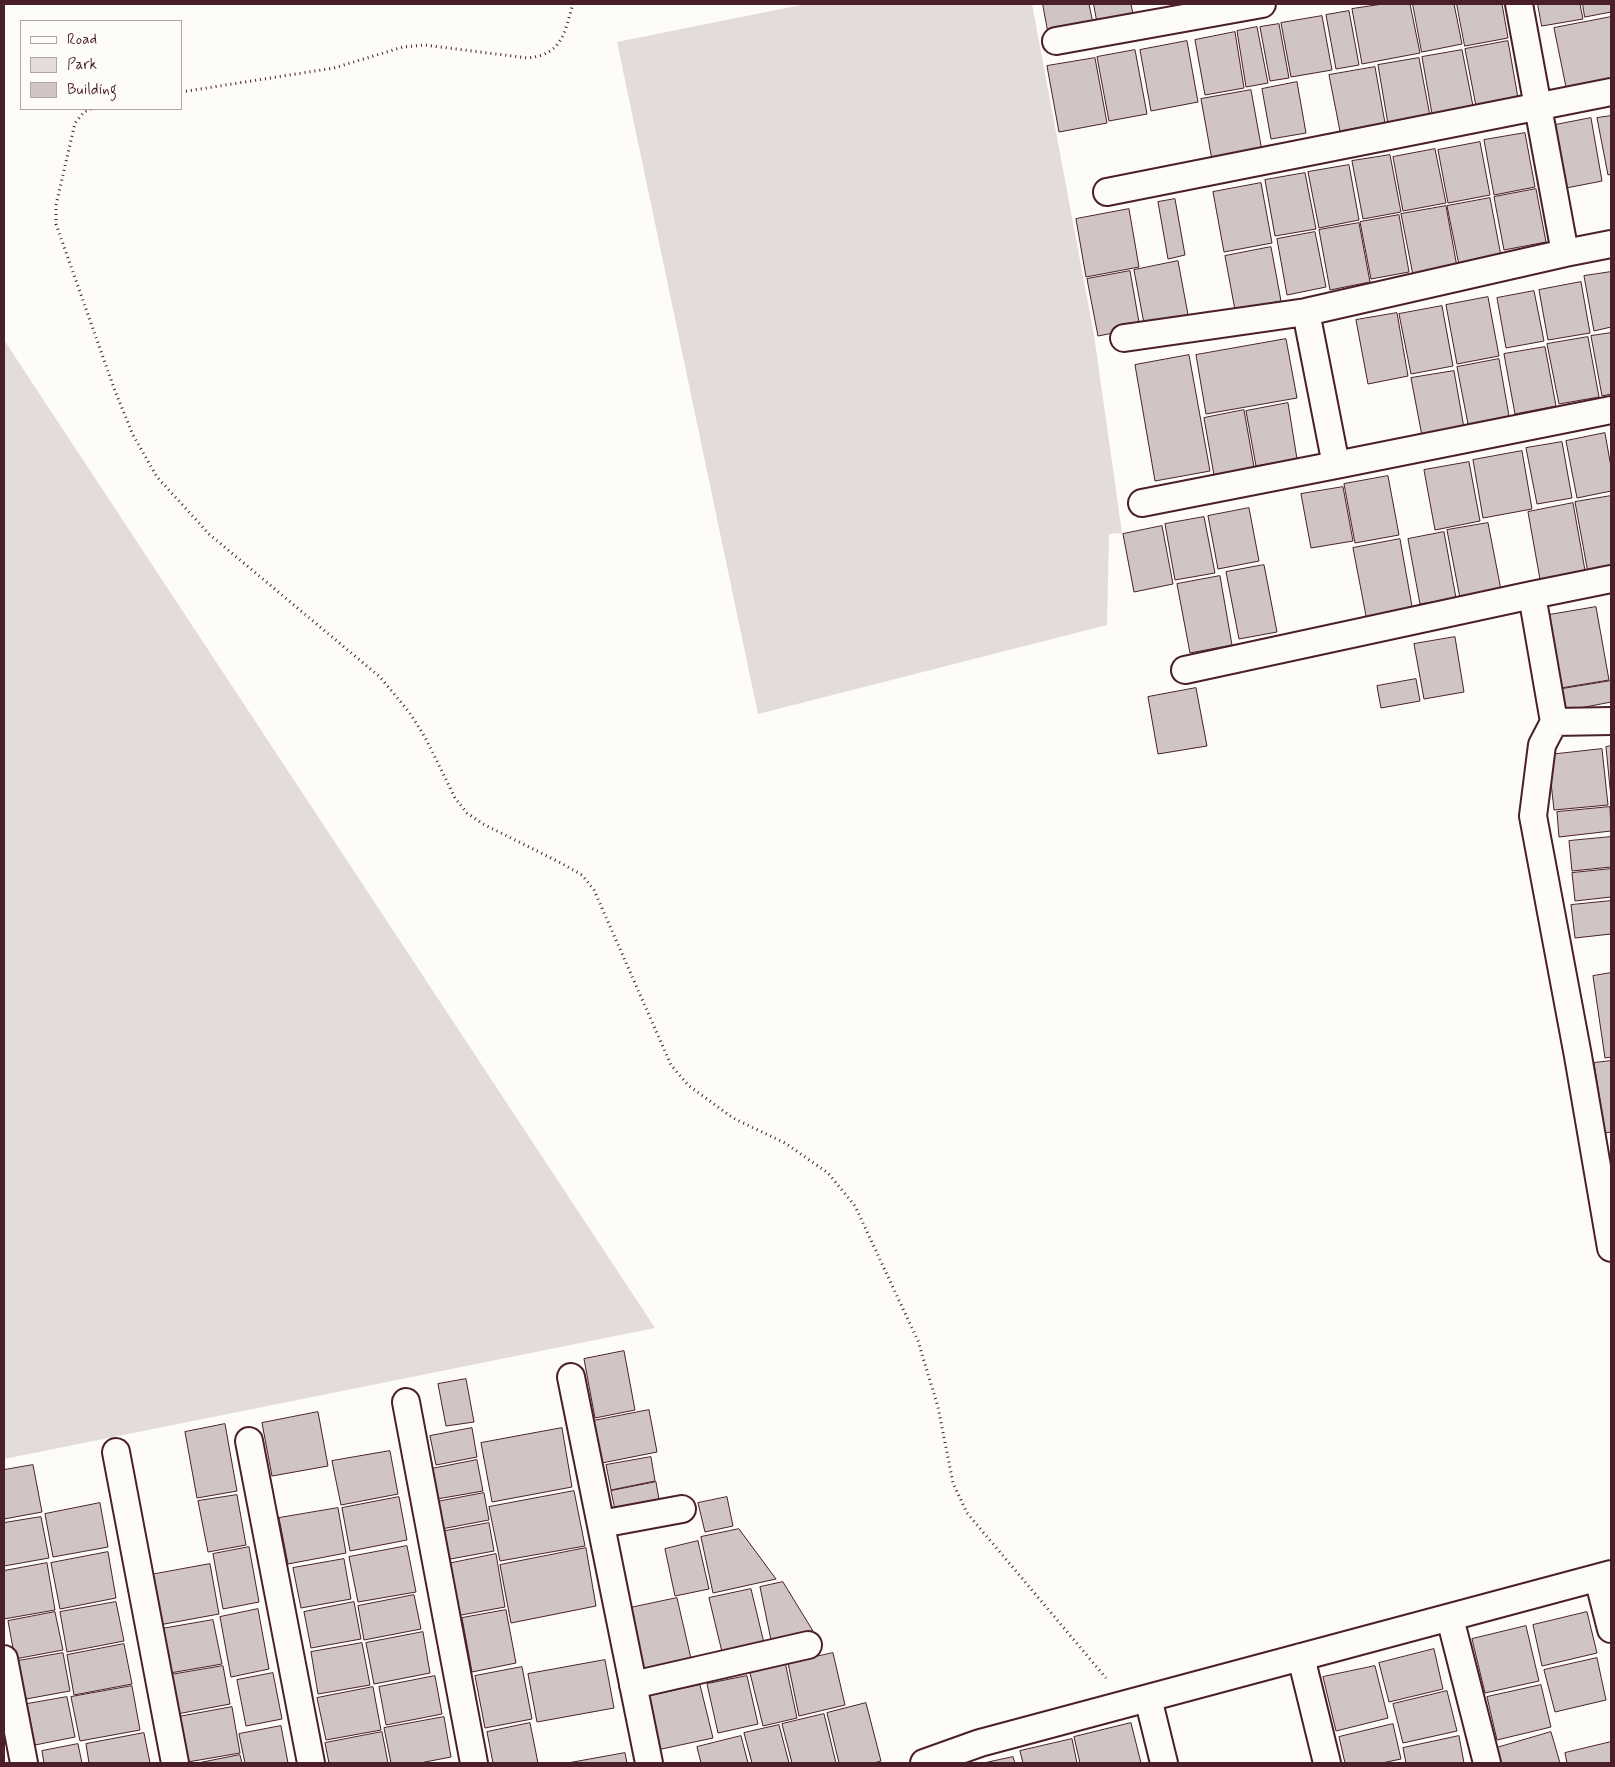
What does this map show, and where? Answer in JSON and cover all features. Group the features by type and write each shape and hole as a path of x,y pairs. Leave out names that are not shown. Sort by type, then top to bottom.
{"street":[{"path":"1056,41 1262,4"},
{"path":"1519,4 1565,253"},
{"path":"1107,192 1611,92"},
{"path":"1124,338 1306,312 1611,244"},
{"path":"1306,312 1336,464"},
{"path":"1142,502 1611,410"},
{"path":"1185,670 1532,594 1611,579"},
{"path":"1532,594 1554,722 1542,745 1532,816 1578,1056 1611,1248"},
{"path":"1554,722 1611,721"},
{"path":"571,1377 649,1763"},
{"path":"406,1402 474,1763"},
{"path":"248,1441 311,1763"},
{"path":"116,1452 175,1763"},
{"path":"601,1524 682,1510"},
{"path":"924,1763 980,1744 1604,1576 1611,1629"},
{"path":"1450,1618 1487,1763"},
{"path":"633,1685 808,1645"},
{"path":"1301,1657 1327,1763"},
{"path":"4,1659 24,1763"},
{"path":"1138,1701 1164,1763"}],"path":[{"path":"182,92 334,68 382,52 410,46 424,45 528,58 537,56 556,48 561,41 573,4"},
{"path":"89,110 84,112 75,123 56,205 56,224 115,391 133,435 157,477 209,534 380,677 410,712 425,737 455,798 467,812 483,824 582,875 594,890 671,1065 688,1085 733,1118 785,1143 828,1173 854,1206 918,1340 938,1407 953,1483 967,1513 1138,1701"}],"green space":[{"path":"806,4 1032,4 1094,335 1122,533 1109,534 1107,625 758,714 617,42"},
{"path":"4,340 655,1328 4,1459"}],"building":[{"path":"1043,4 1089,4 1094,28 1049,36"},
{"path":"1094,4 1131,4 1134,19 1098,26"},
{"path":"1383,4 1410,4 1420,53 1362,64 1352,9"},
{"path":"1413,4 1454,4 1462,44 1422,52"},
{"path":"1457,4 1502,4 1508,38 1465,46"},
{"path":"1538,4 1580,4 1583,19 1542,26"},
{"path":"1583,4 1611,4 1611,12 1585,17"},
{"path":"1349,11 1359,65 1336,69 1326,15"},
{"path":"1322,16 1332,70 1291,77 1281,23"},
{"path":"1611,17 1611,79 1566,87 1554,28"},
{"path":"1279,24 1289,78 1270,81 1260,27"},
{"path":"1257,27 1268,83 1246,87 1237,31"},
{"path":"1235,32 1244,88 1205,95 1195,40"},
{"path":"1187,41 1198,102 1151,111 1140,50"},
{"path":"1508,41 1518,98 1476,106 1465,49"},
{"path":"1135,50 1147,114 1109,121 1097,57"},
{"path":"1462,50 1473,106 1432,114 1422,57"},
{"path":"1095,58 1107,123 1059,132 1047,66"},
{"path":"1419,58 1430,116 1388,124 1378,65"},
{"path":"1375,67 1385,123 1340,131 1329,75"},
{"path":"1297,82 1306,133 1271,139 1262,89"},
{"path":"1251,90 1262,151 1212,160 1201,99"},
{"path":"1611,116 1611,174 1608,175 1597,118"},
{"path":"1591,118 1602,181 1556,190 1545,127"},
{"path":"1525,133 1535,187 1494,195 1484,140"},
{"path":"1480,142 1490,195 1448,203 1438,150"},
{"path":"1435,149 1446,203 1403,211 1393,157"},
{"path":"1390,155 1401,212 1363,219 1352,161"},
{"path":"1349,165 1359,220 1319,228 1308,172"},
{"path":"1305,173 1316,229 1275,236 1265,180"},
{"path":"1261,183 1272,243 1224,252 1213,192"},
{"path":"1536,189 1546,242 1504,250 1494,197"},
{"path":"1490,198 1501,256 1459,265 1447,206"},
{"path":"1175,199 1185,255 1168,259 1158,202"},
{"path":"1446,206 1457,267 1413,275 1401,214"},
{"path":"1129,209 1139,267 1086,277 1076,219"},
{"path":"1399,215 1409,272 1371,279 1360,222"},
{"path":"1359,223 1370,282 1330,290 1319,230"},
{"path":"1315,232 1326,287 1287,295 1277,239"},
{"path":"1271,247 1281,301 1235,310 1225,256"},
{"path":"1178,261 1189,320 1145,329 1134,270"},
{"path":"1130,271 1140,328 1098,336 1087,279"},
{"path":"1611,272 1611,327 1594,331 1584,276"},
{"path":"1581,282 1590,333 1548,340 1539,290"},
{"path":"1534,291 1544,341 1506,348 1497,298"},
{"path":"1488,297 1499,356 1457,364 1446,305"},
{"path":"1442,306 1453,366 1411,374 1399,314"},
{"path":"1397,313 1408,376 1368,384 1356,320"},
{"path":"1611,333 1611,394 1602,396 1591,336"},
{"path":"1588,337 1599,397 1559,404 1547,344"},
{"path":"1286,339 1297,398 1206,414 1196,355"},
{"path":"1545,347 1556,406 1515,414 1504,354"},
{"path":"1189,355 1210,471 1155,481 1135,365"},
{"path":"1499,359 1509,416 1468,424 1457,367"},
{"path":"1454,371 1464,428 1422,436 1411,378"},
{"path":"1288,403 1297,459 1256,466 1246,411"},
{"path":"1244,410 1254,467 1214,475 1204,418"},
{"path":"1605,433 1611,467 1611,491 1577,498 1566,441"},
{"path":"1562,442 1572,498 1537,504 1526,448"},
{"path":"1522,451 1532,509 1483,518 1473,460"},
{"path":"1469,462 1480,521 1435,530 1424,470"},
{"path":"1388,476 1399,535 1355,543 1344,484"},
{"path":"1343,487 1353,541 1311,548 1301,494"},
{"path":"1611,496 1611,569 1588,573 1575,502"},
{"path":"1573,503 1586,576 1541,585 1528,512"},
{"path":"1249,508 1259,561 1218,569 1208,516"},
{"path":"1204,517 1215,573 1175,580 1165,524"},
{"path":"1488,523 1501,590 1460,598 1447,530"},
{"path":"1162,526 1173,584 1134,592 1123,534"},
{"path":"1444,532 1456,598 1420,604 1408,539"},
{"path":"1400,539 1413,612 1367,621 1353,548"},
{"path":"1264,565 1277,632 1239,639 1226,572"},
{"path":"1220,576 1232,645 1190,653 1177,584"},
{"path":"1596,607 1609,680 1561,688 1549,615"},
{"path":"1455,637 1464,692 1424,699 1414,644"},
{"path":"1416,679 1420,701 1381,708 1377,686"},
{"path":"1611,681 1611,702 1565,711 1562,689"},
{"path":"1196,688 1207,746 1158,754 1148,697"},
{"path":"1611,746 1611,798 1606,747"},
{"path":"1602,749 1608,805 1554,810 1548,755"},
{"path":"1610,807 1611,831 1559,837 1557,812"},
{"path":"1611,837 1611,867 1572,871 1569,841"},
{"path":"1611,869 1611,897 1575,901 1572,873"},
{"path":"1611,901 1611,934 1575,938 1571,905"},
{"path":"1611,973 1611,1057 1605,1058 1593,976"},
{"path":"1611,1061 1611,1132 1605,1133 1594,1063"},
{"path":"624,1351 635,1410 595,1418 584,1359"},
{"path":"466,1379 474,1422 446,1426 438,1384"},
{"path":"649,1410 657,1452 602,1463 593,1421"},
{"path":"318,1412 328,1466 272,1476 262,1423"},
{"path":"225,1424 237,1491 197,1498 185,1432"},
{"path":"472,1428 477,1457 436,1465 430,1436"},
{"path":"562,1428 572,1487 492,1502 481,1443"},
{"path":"390,1451 398,1494 341,1505 332,1461"},
{"path":"651,1457 655,1481 611,1490 606,1465"},
{"path":"477,1460 483,1491 437,1499 431,1469"},
{"path":"33,1465 42,1512 4,1519 4,1470"},
{"path":"656,1482 661,1511 617,1519 611,1491"},
{"path":"574,1491 585,1546 500,1561 489,1507"},
{"path":"484,1493 489,1520 436,1530 431,1503"},
{"path":"237,1495 246,1545 208,1552 198,1501"},
{"path":"399,1497 407,1540 350,1551 342,1508"},
{"path":"727,1497 733,1526 705,1532 698,1503"},
{"path":"100,1503 108,1547 53,1557 45,1514"},
{"path":"338,1508 346,1553 288,1564 279,1518"},
{"path":"41,1517 49,1558 4,1566 4,1523"},
{"path":"489,1523 494,1551 445,1560 440,1532"},
{"path":"739,1529 776,1579 713,1593 701,1537"},
{"path":"698,1541 709,1589 675,1596 665,1549"},
{"path":"407,1546 416,1592 358,1602 349,1557"},
{"path":"249,1547 259,1602 223,1609 213,1554"},
{"path":"586,1548 596,1606 511,1623 500,1565"},
{"path":"108,1552 116,1598 60,1609 51,1563"},
{"path":"496,1554 505,1607 456,1616 447,1564"},
{"path":"344,1559 351,1599 301,1608 293,1568"},
{"path":"47,1563 55,1610 4,1619 4,1571"},
{"path":"210,1564 219,1614 159,1625 150,1575"},
{"path":"783,1582 813,1631 771,1640 760,1587"},
{"path":"751,1589 764,1643 722,1652 709,1598"},
{"path":"414,1595 421,1629 364,1640 358,1606"},
{"path":"677,1598 692,1663 639,1674 625,1609"},
{"path":"116,1602 124,1641 67,1652 60,1612"},
{"path":"354,1602 361,1639 311,1648 304,1612"},
{"path":"258,1609 269,1669 231,1677 220,1617"},
{"path":"506,1610 516,1663 472,1672 462,1618"},
{"path":"55,1612 63,1650 15,1659 8,1621"},
{"path":"1587,1612 1597,1653 1542,1666 1533,1625"},
{"path":"213,1620 222,1664 170,1673 161,1629"},
{"path":"1526,1626 1539,1681 1485,1693 1472,1639"},
{"path":"423,1632 430,1673 374,1684 366,1643"},
{"path":"362,1643 370,1685 318,1694 311,1652"},
{"path":"124,1644 132,1684 74,1695 67,1655"},
{"path":"1434,1649 1443,1689 1389,1702 1379,1663"},
{"path":"63,1653 70,1691 26,1699 18,1661"},
{"path":"833,1653 845,1705 799,1716 788,1663"},
{"path":"1597,1658 1606,1700 1555,1712 1544,1670"},
{"path":"605,1660 614,1708 537,1722 528,1674"},
{"path":"785,1662 797,1718 763,1726 749,1669"},
{"path":"223,1666 230,1704 177,1714 170,1675"},
{"path":"1375,1666 1388,1718 1336,1731 1323,1677"},
{"path":"522,1667 532,1719 485,1728 475,1676"},
{"path":"273,1673 282,1719 246,1726 237,1680"},
{"path":"435,1676 442,1714 386,1725 379,1687"},
{"path":"747,1676 758,1724 718,1733 707,1684"},
{"path":"700,1685 713,1738 657,1750 645,1697"},
{"path":"1541,1685 1551,1727 1497,1740 1487,1697"},
{"path":"132,1686 140,1730 80,1741 71,1697"},
{"path":"373,1687 381,1730 326,1740 317,1698"},
{"path":"1447,1691 1457,1731 1403,1743 1393,1704"},
{"path":"67,1697 75,1737 35,1745 27,1704"},
{"path":"866,1703 881,1761 874,1763 839,1763 827,1713"},
{"path":"232,1707 240,1753 182,1763 173,1718"},
{"path":"824,1714 836,1763 792,1763 782,1724"},
{"path":"444,1717 451,1757 420,1763 391,1763 384,1728"},
{"path":"530,1723 538,1763 493,1763 487,1732"},
{"path":"1131,1723 1141,1763 1080,1763 1074,1737"},
{"path":"1393,1724 1401,1759 1382,1763 1345,1763 1339,1737"},
{"path":"779,1725 789,1763 752,1763 744,1733"},
{"path":"281,1726 288,1763 245,1763 239,1734"},
{"path":"382,1732 388,1763 329,1763 325,1743"},
{"path":"1551,1732 1560,1763 1497,1763 1493,1749"},
{"path":"144,1733 150,1763 89,1763 86,1744"},
{"path":"741,1736 748,1763 701,1763 697,1747"},
{"path":"1459,1736 1464,1763 1406,1763 1403,1748"},
{"path":"1072,1739 1077,1763 1023,1763 1020,1751"},
{"path":"1611,1742 1611,1763 1567,1763 1565,1753"},
{"path":"78,1744 82,1763 44,1763 42,1751"},
{"path":"625,1753 627,1763 568,1763"},
{"path":"240,1755 242,1763 198,1763"},
{"path":"1013,1757 1015,1763 984,1763"}]}
